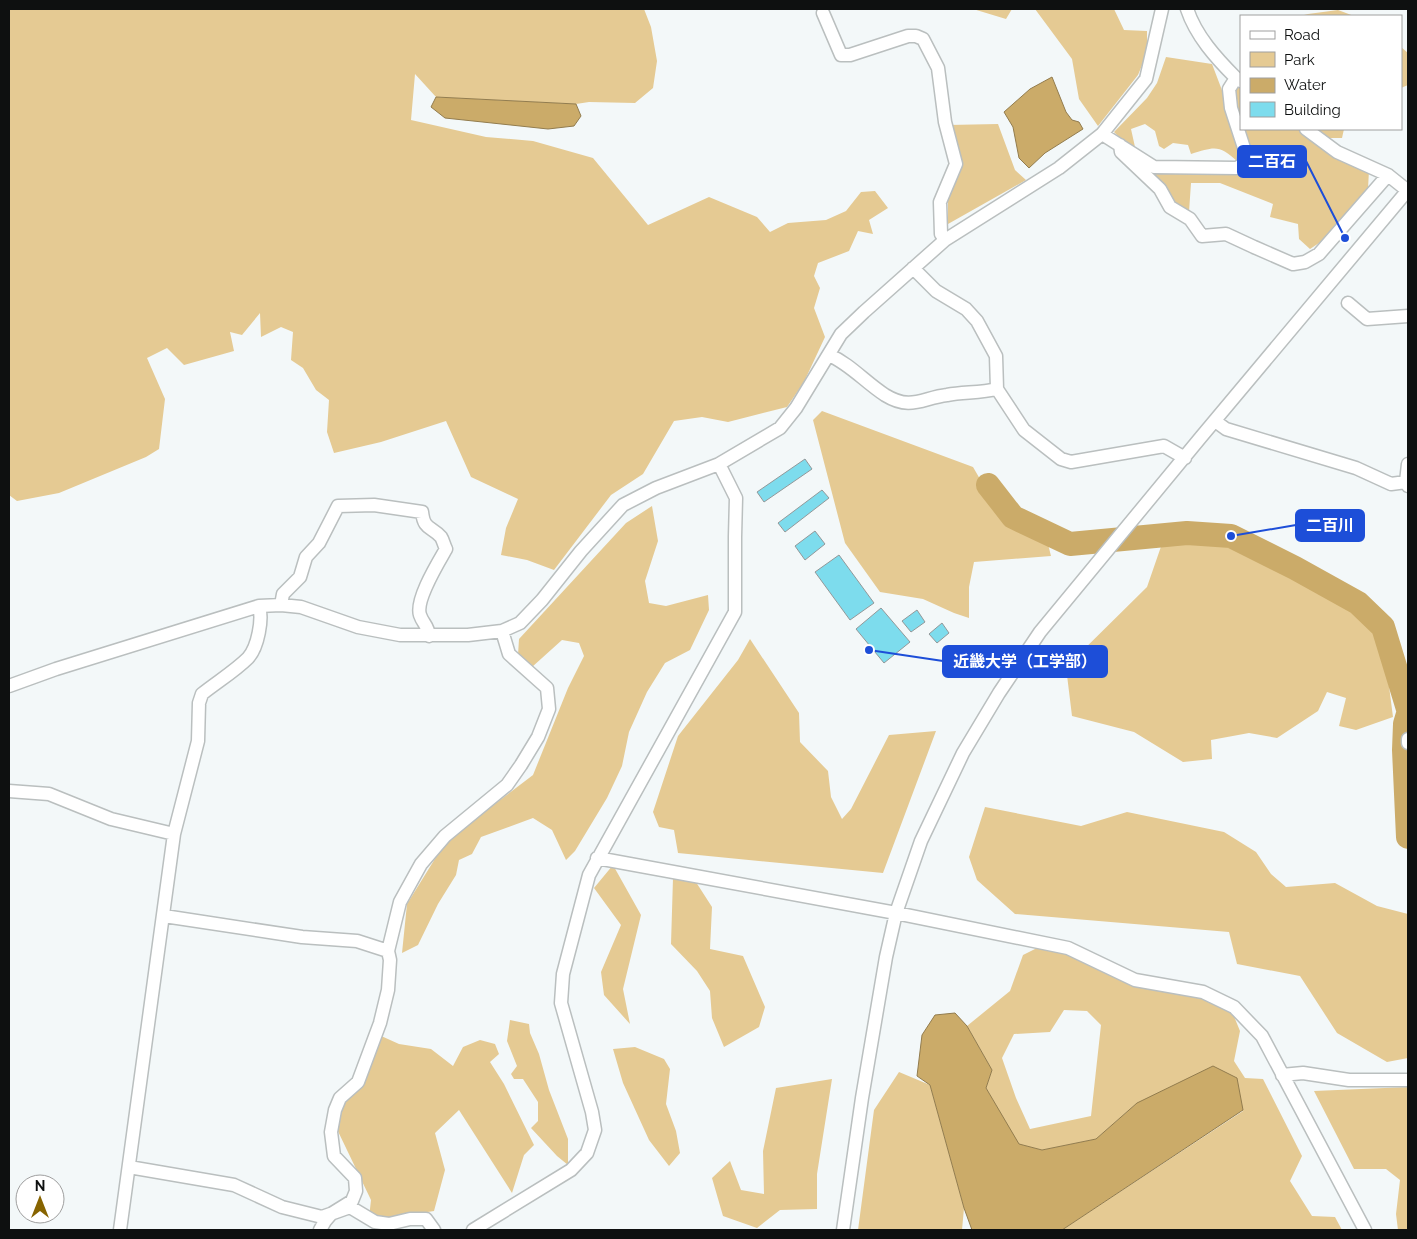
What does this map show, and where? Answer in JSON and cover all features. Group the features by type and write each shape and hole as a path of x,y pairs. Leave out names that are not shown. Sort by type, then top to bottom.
{"street":[{"path":"9,686 56,669 259,606 281,605 301,607 358,627 400,635 468,635 502,631 520,623 542,600 581,550 623,505 656,488 719,464 780,428 796,408 841,334 913,268 945,240 1059,168 1102,134 1146,79 1160,26 1162,9"},
{"path":"1102,134 1154,167 1237,168 1243,164 1245,151 1231,108 1229,89 1239,80 1224,66 1200,37 1187,9"},
{"path":"823,13 841,55 850,55 908,36 916,36 923,39 938,68 945,122 956,164 940,202 941,234 945,240"},
{"path":"843,1230 862,1098 886,957 896,913 921,842 963,754 999,693 1040,632 1408,190 1388,175 1337,152 1307,130"},
{"path":"1120,145 1121,152 1160,190 1170,207 1190,219 1202,236 1226,234 1293,264 1305,262 1319,254 1388,175"},
{"path":"913,268 936,291 966,310 977,321 996,356 997,389 1024,430 1061,459 1072,462 1164,446 1185,458"},
{"path":"1348,303 1367,318 1408,316"},
{"path":"829,355 841,360 885,395 898,402 916,404 946,395 997,389"},
{"path":"1215,421 1226,430 1356,468 1392,484 1407,484 1408,464"},
{"path":"473,1230 571,1170 587,1152 595,1130 592,1112 561,1003 563,974 589,875 597,858 735,612 734,537 736,498 719,464"},
{"path":"281,605 283,594 300,577 306,556 319,543 338,506 374,505 422,512 423,523 442,538 446,548 420,601 420,614 428,627 429,636"},
{"path":"120,1230 174,834 198,741 199,703 202,694 250,656 260,630 261,614 259,606"},
{"path":"320,1230 331,1214 352,1200 356,1191 355,1178 334,1156 331,1132 335,1110 340,1098 358,1082 380,1023 388,990 390,960 388,951 400,902 421,864 445,836 507,785 538,737 549,709 546,688 509,654 502,631"},
{"path":"9,791 49,794 111,819 174,834"},
{"path":"597,858 896,913 1068,948 1134,980 1203,992 1234,1007 1262,1036 1365,1230"},
{"path":"164,916 302,938 356,941 388,951"},
{"path":"1282,1075 1303,1073 1349,1080 1408,1080"},
{"path":"129,1167 234,1185 282,1207 322,1216 350,1207 375,1222 389,1224 410,1219 426,1219 434,1230"}],"green space":[{"path":"9,9 644,9 651,27 657,61 653,88 635,103 589,102 576,104 436,97 415,74 411,120 486,137 533,141 593,158 648,225 709,197 757,217 770,232 788,223 826,220 846,211 861,192 875,191 888,208 869,220 873,234 858,231 849,251 818,263 814,276 820,288 814,308 825,337 804,382 787,407 728,422 702,417 674,421 643,474 611,495 554,570 527,560 501,555 506,528 518,499 471,477 446,421 381,442 334,453 327,432 329,400 316,390 303,368 291,360 293,332 281,327 261,337 260,313 242,335 230,332 234,351 184,365 167,348 147,358 165,399 159,449 146,457 59,493 17,501 9,495"},
{"path":"973,9 1012,9 1006,19"},
{"path":"1035,9 1114,9 1124,30 1147,31 1147,53 1138,75 1098,126 1079,99 1072,59"},
{"path":"1338,10 1351,15 1304,15"},
{"path":"1402,48 1408,53 1408,85 1402,88"},
{"path":"1166,57 1212,64 1228,106 1242,152 1239,163 1226,153 1216,149 1191,154 1188,145 1173,143 1164,149 1159,146 1155,131 1145,124 1131,129 1135,147 1122,140 1114,132 1147,98 1157,83"},
{"path":"1240,84 1240,128 1234,109 1234,87"},
{"path":"998,124 1015,170 1026,180 948,224 948,125"},
{"path":"1240,130 1302,130 1369,170 1368,189 1328,237 1310,249 1299,239 1298,224 1270,217 1273,204 1220,183 1191,183 1189,212 1172,204 1144,164 1155,171 1246,173 1247,151"},
{"path":"1313,130 1344,130 1342,138 1324,138"},
{"path":"822,411 973,467 984,486 1011,521 1048,544 1051,556 974,562 969,587 969,618 923,599 880,592 845,543 813,420"},
{"path":"652,506 658,541 645,581 649,603 666,606 708,595 709,610 690,650 665,663 647,692 629,732 622,766 607,798 575,851 566,860 552,830 533,818 481,837 472,854 459,860 456,875 438,904 418,945 402,953 407,904 446,841 533,775 568,688 584,656 579,643 562,640 532,667 518,655 519,639 626,523"},
{"path":"1165,535 1213,536 1281,558 1342,591 1382,632 1393,717 1356,730 1339,726 1346,698 1327,692 1318,711 1277,738 1249,733 1211,740 1212,759 1183,762 1134,732 1072,716 1066,667 1147,587"},
{"path":"750,639 799,713 800,742 828,771 831,797 842,819 851,809 889,735 936,731 883,873 678,853 674,830 659,827 653,812 678,736 738,660"},
{"path":"985,807 1081,826 1127,812 1224,832 1256,852 1271,874 1286,887 1335,883 1377,906 1408,914 1408,1058 1387,1062 1337,1033 1300,976 1237,964 1229,932 1015,914 977,880 969,857"},
{"path":"613,865 641,915 623,989 630,1024 604,995 601,972 621,925 594,888"},
{"path":"673,878 694,879 712,907 710,949 743,956 765,1007 759,1027 724,1047 712,1018 710,991 697,971 671,944"},
{"path":"1037,948 1065,952 1201,995 1231,1009 1240,1031 1234,1061 1245,1078 1263,1079 1302,1156 1290,1181 1312,1216 1335,1217 1342,1230 1062,1230 1243,1111 1137,1103 1096,1139 1042,1150 1018,1144 986,1088 992,1070 967,1026 1010,991 1023,955","holes":["1064,1010 1087,1011 1101,1025 1091,1116 1030,1129 1016,1098 1002,1058 1014,1034 1050,1032"]},
{"path":"510,1020 529,1024 530,1033 539,1054 549,1090 568,1139 568,1165 531,1128 538,1121 538,1102 523,1079 514,1079 511,1074 517,1066 507,1041"},
{"path":"379,1035 399,1044 431,1049 453,1066 463,1047 480,1040 495,1044 499,1054 490,1062 504,1084 534,1145 524,1155 512,1193 459,1110 435,1133 445,1170 434,1211 390,1218 369,1218 371,1200 334,1123"},
{"path":"635,1047 664,1059 670,1069 666,1104 676,1131 680,1153 669,1166 649,1140 623,1083 613,1049"},
{"path":"899,1072 930,1085 964,1208 962,1230 858,1230 874,1110"},
{"path":"832,1079 817,1174 817,1209 780,1210 757,1228 723,1216 712,1178 730,1161 741,1190 764,1194 763,1151 776,1088"},
{"path":"1408,1087 1408,1230 1398,1230 1396,1214 1400,1180 1386,1169 1354,1169 1314,1091"}],"water":[{"path":"1052,77 1066,112 1072,120 1079,122 1083,129 1045,153 1029,168 1019,158 1013,127 1004,112 1030,89"},
{"path":"436,97 576,104 581,116 574,126 548,129 445,118 431,107"},
{"path":"955,1013 967,1026 992,1070 986,1088 1019,1144 1042,1150 1096,1139 1137,1103 1213,1066 1237,1078 1243,1110 1062,1230 972,1230 964,1208 930,1085 917,1076 922,1035 935,1015"}],"building":[{"path":"805,459 812,469 764,502 757,492"},
{"path":"822,490 829,498 785,532 778,523"},
{"path":"815,531 825,544 805,560 795,546"},
{"path":"839,555 874,603 850,620 815,572"},
{"path":"881,608 910,642 884,663 856,629"},
{"path":"917,610 925,622 911,632 902,621"},
{"path":"942,623 949,633 937,643 929,634"}],"waterway":[{"path":"988,485 1013,517 1070,544 1187,533 1231,536 1295,568 1358,603 1383,627 1408,709"},
{"path":"1408,714 1405,724 1404,750 1408,837"}],"place":[{"name":"二百石","path":"1345,238"},
{"name":"二百川","path":"1231,536"},
{"name":"近畿大学（工学部）","path":"869,650"}]}
